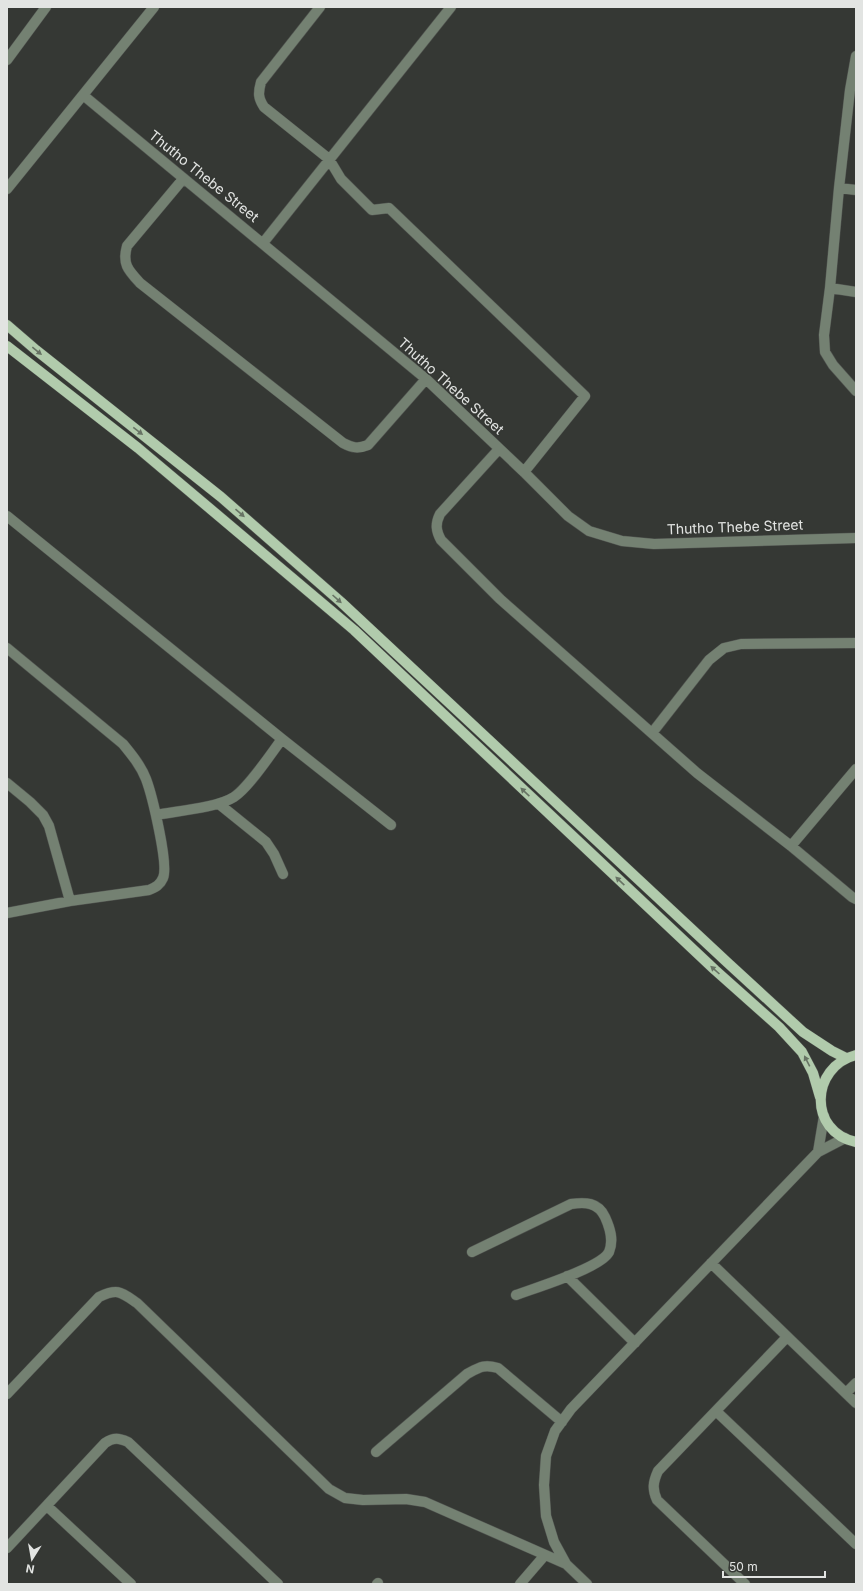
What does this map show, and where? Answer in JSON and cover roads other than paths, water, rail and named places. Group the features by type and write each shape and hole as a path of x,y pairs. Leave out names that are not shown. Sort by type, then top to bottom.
{"main road":[{"path":"7,325 36,350 221,497 341,602 728,964 803,1032 832,1051 851,1056"},
{"path":"7,346 138,448 354,630 698,954 779,1027 802,1052 813,1073 824,1116 833,1129 845,1138 856,1142"},
{"path":"820,1097 822,1087 828,1074 838,1063 851,1056"}],"street":[{"path":"7,60 46,7"},
{"path":"7,189 154,7"},
{"path":"320,7 261,82 258,92 259,100 264,107 329,159 341,179 372,210 378,208 389,208 585,396 524,472"},
{"path":"263,243 451,7"},
{"path":"856,56 850,90 824,335 825,352 833,365 856,391"},
{"name":"Thutho Thebe Street","path":"83,95 426,379 568,516 589,531 622,541 654,544 856,538"},
{"path":"183,178 128,246 125,255 126,263 129,271 140,283 351,448 360,449 368,444 426,379"},
{"path":"839,188 856,190"},
{"path":"830,288 856,292"},
{"path":"499,449 440,514 436,521 436,528 441,540 500,598 697,773 856,899"},
{"path":"7,516 282,739 391,825"},
{"path":"652,733 709,660 724,648 740,644 856,643"},
{"path":"7,648 123,744 136,759 146,779 156,815 165,868 163,878 158,886 149,890 70,901 7,913"},
{"path":"156,815 219,804 234,797 245,786 282,739"},
{"path":"791,846 856,769"},
{"path":"7,783 43,814 50,826 70,901"},
{"path":"219,804 266,842 274,854 282,874"},
{"path":"818,1152 824,1116"},
{"path":"587,1584 566,1564 554,1542 546,1516 544,1485 546,1456 555,1431 571,1409 818,1152 845,1138"},
{"path":"472,1252 571,1204 586,1202 599,1208 605,1216 611,1232 612,1243 608,1253 601,1261 567,1276 516,1295"},
{"path":"711,1263 856,1403"},
{"path":"567,1276 635,1343"},
{"path":"7,1394 99,1297 111,1291 123,1293 137,1303 329,1489 345,1498 351,1499 406,1499 425,1502 566,1564"},
{"path":"745,1584 657,1500 653,1491 653,1481 658,1471 787,1337"},
{"path":"376,1452 468,1374 487,1365 498,1368 562,1422"},
{"path":"846,1394 856,1383"},
{"path":"716,1410 856,1544"},
{"path":"7,1548 105,1443 112,1438 120,1439 128,1442 278,1584"},
{"path":"46,1506 131,1584"},
{"path":"520,1584 545,1555"}]}
